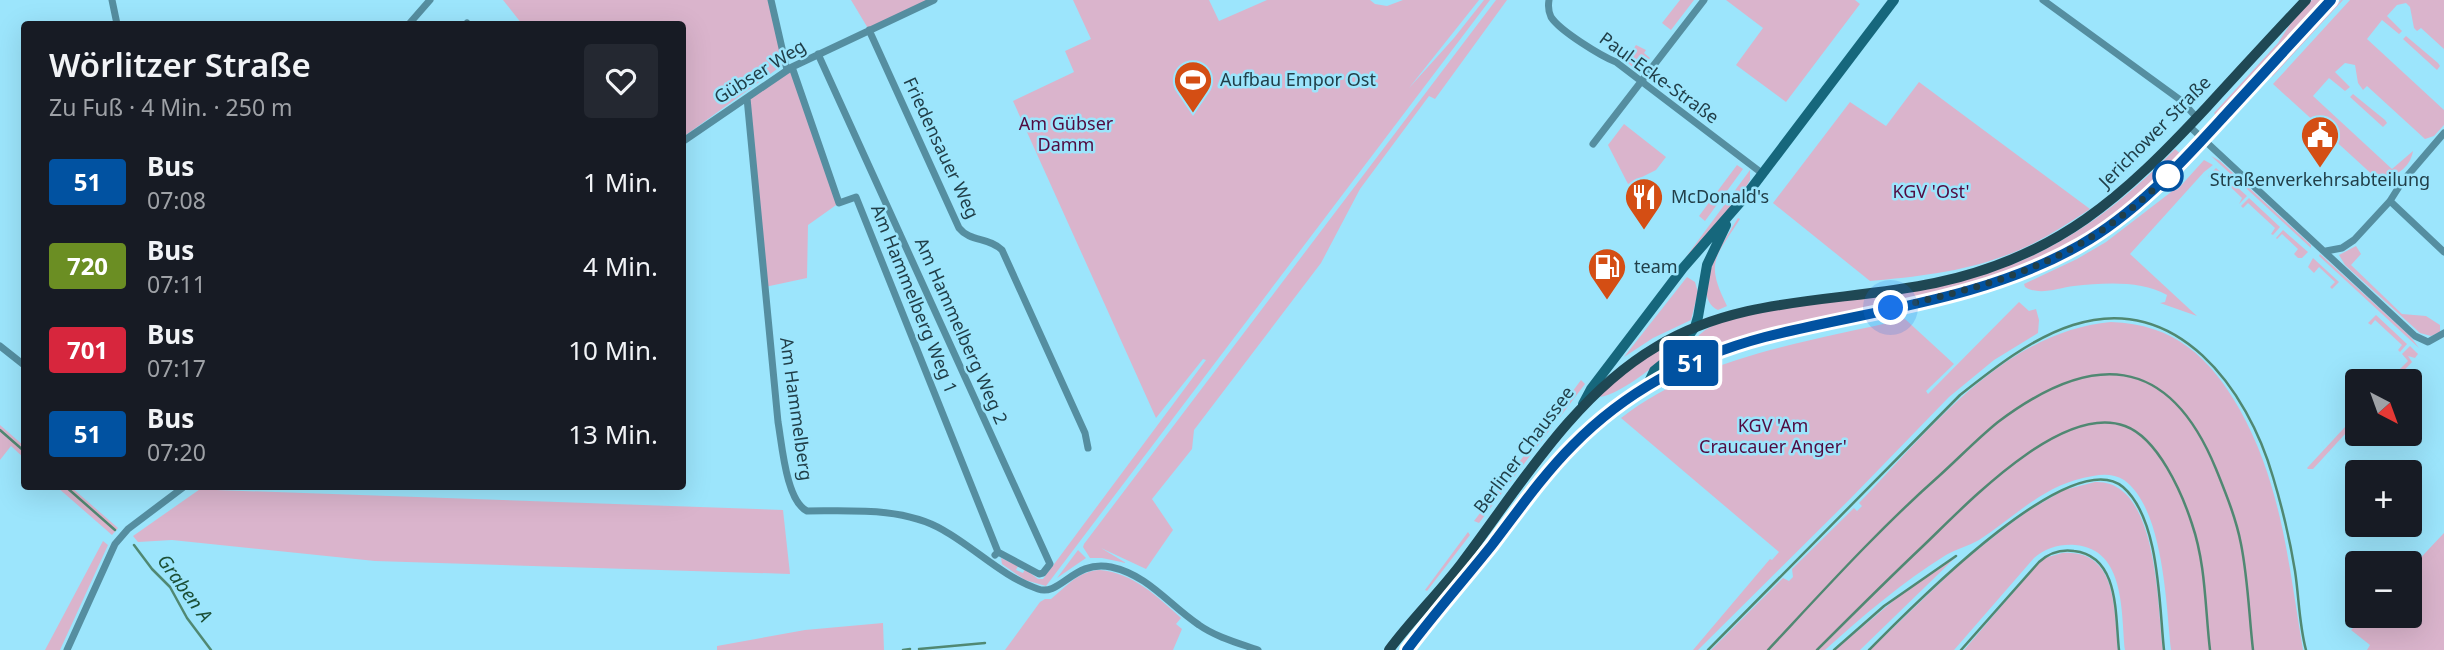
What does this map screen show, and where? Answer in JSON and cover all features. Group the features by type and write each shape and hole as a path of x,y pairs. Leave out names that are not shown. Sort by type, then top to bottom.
{"main road":[{"name":"Berliner Chaussee","path":"1389,650 1450,578 1581,408 1589,393 1683,268 1763,174 1894,0"},
{"path":"1647,386 1705,356 1742,344 1978,288 2049,262 2090,239 2126,214 2166,177 2331,0"},
{"name":"Jerichower Straße","path":"1581,408 1608,381 1665,341 1723,317 1766,306 1931,284 1967,276 2010,261 2056,239 2102,209 2145,172 2300,2"},
{"name":"Berliner Chaussee","path":"1407,650 1566,452 1598,421 1647,386 1654,371 1675,354 1695,327 1704,278 1728,218"},
{"path":"1683,268 1704,278"}],"street":[{"path":"112,0 116,21"},
{"path":"412,21 430,0"},
{"path":"771,0 790,68"},
{"name":"Gübser Weg","path":"686,139 790,68 934,0"},
{"name":"Paul-Ecke-Straße","path":"1549,0 1550,13 1559,25 1641,82 1763,174"},
{"path":"1593,144 1704,0"},
{"path":"2043,0 2179,99"},
{"name":"Friedensauer Weg","path":"869,30 959,228 968,236 991,241 1002,250 1085,433 1088,448"},
{"name":"Am Hammelberg Weg 2","path":"817,54 1050,564 1039,574 998,552"},
{"name":"Am Hammelberg Weg 1","path":"790,68 839,203 856,197 998,552"},
{"name":"Am Hammelberg","path":"747,98 777,411 795,501 807,511 894,514 922,520 948,532 1025,583 1044,591 1054,588 1089,566 1119,570 1143,580 1205,629 1258,650"},
{"path":"2188,108 2203,139 2421,340 2429,342 2444,334"},
{"path":"2326,251 2339,250 2349,245 2390,201 2402,182 2444,133"},
{"path":"2390,201 2444,252"},
{"path":"0,346 21,363"},
{"path":"66,650 115,544 136,522 177,490"},
{"path":"991,561 998,552"}],"green space":[{"path":"503,0 768,0 784,64 686,135 686,21 520,21"},
{"path":"851,0 934,0 869,30"},
{"name":"Am Gübser Damm","path":"1073,0 1209,0 1219,21 1267,0 1370,0 1375,4 1387,6 1403,0 1479,0 1409,88 1484,0 1490,0 1046,586 1025,580 1002,564 1001,558 1018,566 1016,570 1023,573 1025,569 1038,579 1043,579 1206,360 1203,359 1156,418 1013,101 1074,72 1065,51 1091,39"},
{"path":"1496,0 1507,0 1435,99 1429,96 1360,189 1321,263 1194,430 1192,449 1152,499 1173,530 1146,569 1101,548 1126,563 1090,558 1083,547 1084,544"},
{"path":"1680,0 1694,0 1671,30 1662,23"},
{"path":"1726,0 1855,0 1860,4 1786,102 1736,65 1763,28"},
{"path":"2312,0 2325,0 2217,116 2214,113 2278,43 2291,23"},
{"path":"2343,0 2272,77 2272,74"},
{"path":"2350,0 2444,0 2444,49 2421,28 2417,31 2414,28 2410,7 2406,3 2397,5 2387,16 2402,31 2399,34 2382,20 2367,39 2444,110 2444,125 2434,136 2425,139 2367,86 2363,90 2358,83 2355,65 2345,63 2335,72 2350,87 2345,91 2329,78 2313,96 2392,169 2413,151 2404,168 2389,177 2376,178 2273,84"},
{"path":"2406,36 2438,63 2440,66 2437,70 2403,39"},
{"path":"1636,45 1646,50 1644,53 1650,58 1639,73 1628,63 1628,57"},
{"path":"792,67 839,203 808,225 807,278 765,287 747,98"},
{"name":"KGV 'Ost'","path":"1919,82 2090,209 2038,241 1988,262 1938,273 1870,281 1773,203 1850,102 1886,126"},
{"path":"2353,94 2387,123 2383,127 2350,97"},
{"path":"1624,124 1666,157 1656,170 1628,184 1608,145"},
{"path":"2175,149 2182,155 2132,201 2081,237 2025,266 1961,288 1721,345 1670,366 1700,334 1727,320 1763,311 1908,292 1952,283 2032,256 2068,237 2104,213"},
{"path":"2211,156 2220,161 2311,245 2311,248"},
{"path":"2204,160 2213,165 2130,254 2197,316 2160,303 2165,302 2167,295 2146,287 2097,284 2036,291 2025,287 2024,284 2106,242 2177,190"},
{"path":"1737,165 1743,169 1705,221 1699,216"},
{"path":"2216,168 2247,196 2239,204 2242,198 2215,172 2208,176"},
{"path":"1750,170 1747,185 1710,234 1686,257"},
{"path":"2249,198 2280,227 2273,235 2271,234 2275,228 2248,203 2243,208 2241,206"},
{"path":"1738,218 1740,219 1716,261 1716,279 1727,306 1718,310 1710,302 1706,292 1708,279 1712,265 1719,251"},
{"path":"2283,230 2308,252 2302,258 2294,254 2298,249 2282,234 2276,238"},
{"path":"2356,246 2361,254 2351,265 2402,314 2426,316 2440,325 2440,332 2431,336 2420,333 2345,265 2339,255"},
{"path":"2320,254 2410,336 2419,348 2319,256"},
{"path":"2313,258 2339,282 2332,289 2330,287 2335,282 2319,267 2314,273 2308,267"},
{"path":"1687,277 1695,282 1698,292 1691,320 1653,338 1624,357"},
{"name":"KGV 'Am Craucauer Anger'","path":"2019,302 2029,311 2036,309 2038,333 1994,360 1949,397 1698,650 1693,650 1770,559 1779,552 1621,418 1652,397 1720,365 1794,344 1905,319 1954,364 1926,391 1928,394"},
{"path":"2376,315 2407,344 2400,352 2398,350 2402,345 2375,320 2371,325 2368,323"},
{"path":"2111,322 2154,329 2188,347 2216,374 2240,410 2266,467 2275,497 2303,650 2171,650 2161,559 2148,512 2124,480 2105,475 2076,480 2046,493 1979,540 1930,565 1868,612 1825,650 1711,650 1783,578 1789,581 1793,577 1792,569 1854,508 1857,511 1862,506 1859,503 1971,389 2036,344 2072,330"},
{"path":"1677,341 1664,357 1642,375 1619,390 1600,397 1624,373"},
{"path":"2410,346 2418,354 2415,358 2408,356 2412,362 2405,369 2400,369 2408,361 2402,354"},
{"path":"1581,380 1585,384 1560,417 1555,415"},
{"path":"1549,423 1552,427 1479,523 1474,521"},
{"path":"0,425 21,443 21,455 11,446 0,460"},
{"path":"2345,427 2345,434 2313,469 2307,468"},
{"path":"2095,482 2116,487 2132,501 2143,523 2156,578 2163,650 2125,650 2121,602 2112,570 2104,558 2092,549 2069,545 2048,549 2034,558 1954,650 1870,650 1962,562 2010,524 2064,490"},
{"path":"60,490 74,490 118,528 112,535"},
{"path":"199,490 783,510 790,574 375,561 172,540 138,542 133,536"},
{"path":"1468,532 1470,535 1427,591 1425,590"},
{"path":"2444,533 2444,650 2367,650 2370,645 2351,630 2353,628 2422,628 2422,556"},
{"path":"103,541 108,545 60,650 45,650"},
{"path":"1078,550 1086,558 1057,578"},
{"path":"2062,553 2080,554 2094,561 2103,571 2110,585 2118,650 1964,650 2036,566 2045,558"},
{"path":"1958,555 1860,650 1835,650 1904,592"},
{"path":"1100,570 1134,581 1154,594 1181,618 1176,624 1182,629 1173,650 1005,650 1040,602 1051,599 1079,576"},
{"path":"883,623 884,650 717,650 717,646 805,630"}],"waterway":[{"path":"1708,650 1960,395 2000,364 2043,338 2073,325 2110,318 2145,322 2175,335 2203,356 2226,382 2246,412 2261,444 2283,512 2291,547 2306,650"},
{"path":"1768,650 1873,539 1990,428 2032,399 2065,383 2095,375 2124,375 2150,384 2175,402 2197,431 2216,469 2239,534 2253,650"},
{"path":"1817,650 1963,507 2015,462 2072,429 2100,423 2125,426 2137,432 2158,454 2182,497 2200,555 2210,650"},
{"name":"Graben A","path":"0,430 21,448"},
{"path":"1869,650 1951,571 2029,509 2066,488 2098,480 2123,487 2135,501 2144,520 2156,564 2164,650"},
{"name":"Graben A","path":"70,490 115,530"},
{"name":"Graben A","path":"134,545 170,587 187,618 211,650"},
{"path":"1961,650 2039,562 2055,552 2064,551 2089,555 2100,564 2107,576 2115,605 2119,650"},
{"path":"1834,650 1884,606 1956,556"},
{"path":"919,649 985,643"},
{"path":"903,650 910,649"}],"bus line":[{"name":"51","path":"1407,650 1555,464 1587,431 1617,406 1673,371 1728,348 1978,288 2049,262 2078,246 2143,200 2188,156 2331,0"}],"place":[{"name":"Aufbau Empor Ost","path":"1193,114"},
{"name":"Straßenverkehrsabteilung","path":"2320,169"},
{"name":"McDonald's","path":"1644,231"},
{"name":"team","path":"1607,301"}],"route":[{"path":"1891,308 1978,288 2049,262 2104,230 2168,176"}]}
